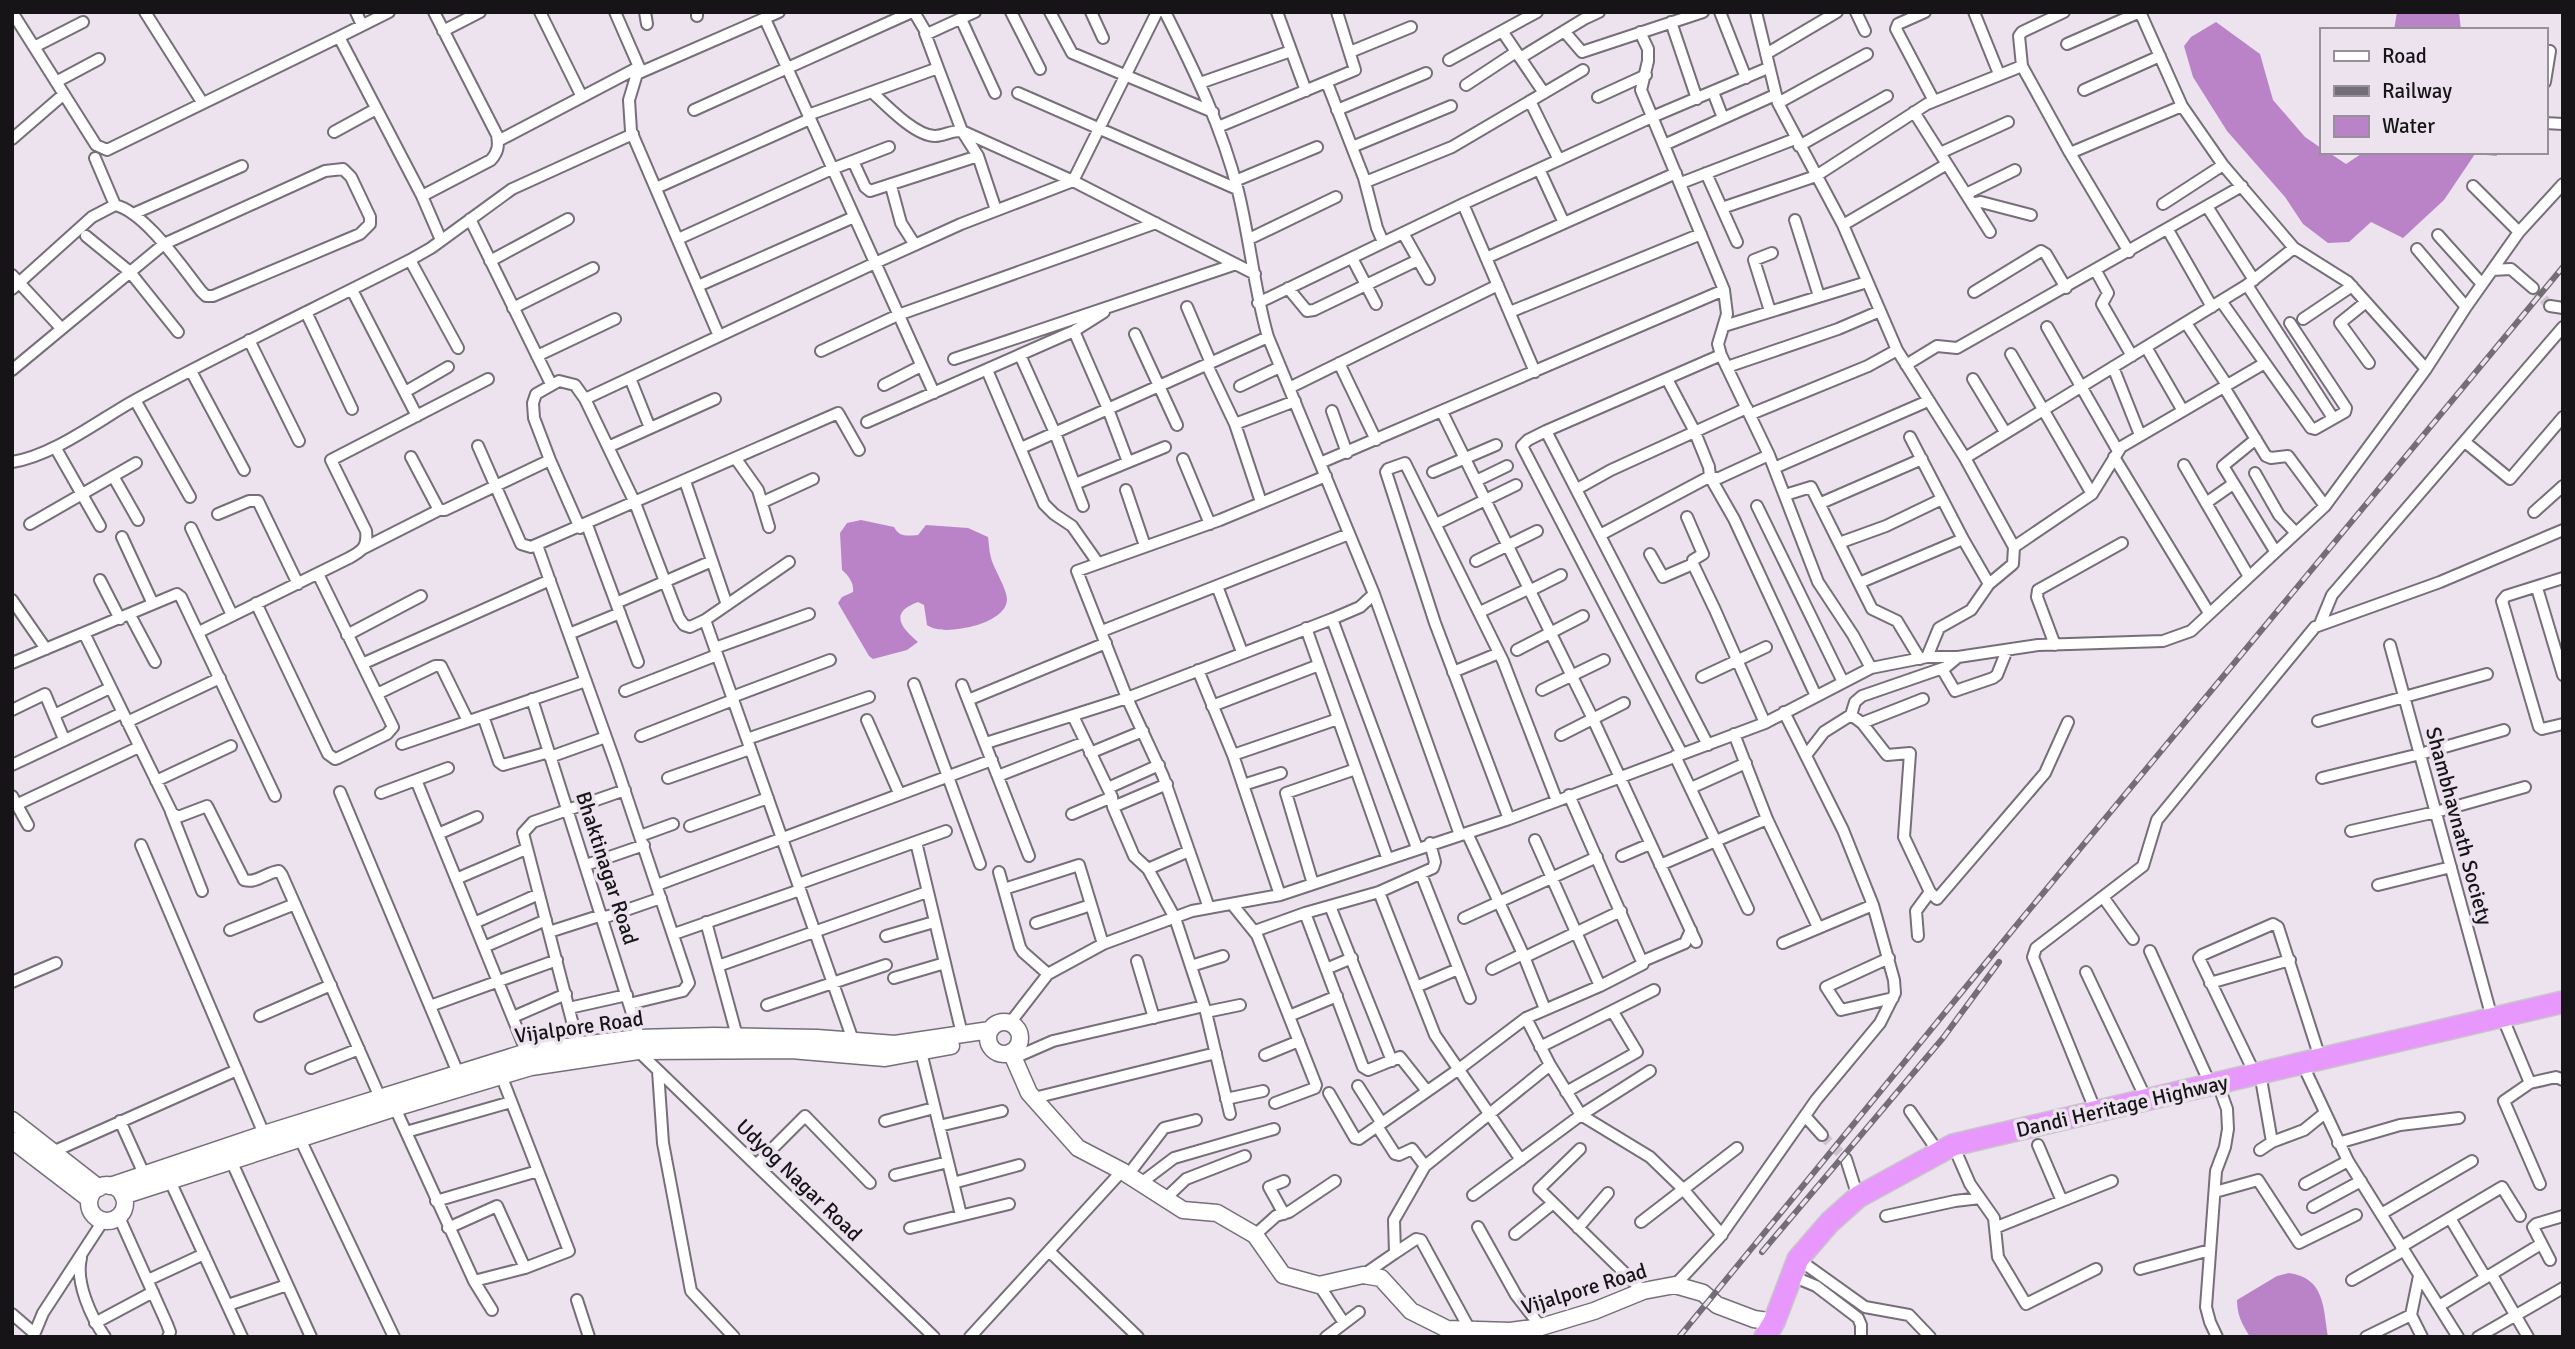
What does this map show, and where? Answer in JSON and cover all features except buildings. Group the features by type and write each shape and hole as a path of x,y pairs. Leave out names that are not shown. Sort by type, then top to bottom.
{"highway":[{"name":"Dandi Heritage Highway","path":"1769,1330 1795,1268 1830,1222 1858,1197 1946,1149 2563,1002"}],"main road":[{"name":"Vijalpore Road","path":"105,1192 144,1174 300,1139 387,1106 458,1073 637,1044 737,1036 855,1048 885,1058 989,1035 996,1023 1010,1023"},
{"path":"1010,1023 1017,1030 1019,1040 1012,1055"},
{"name":"Vijalpore Road","path":"105,1192 170,1181 228,1154 264,1133 387,1106 501,1075 529,1060 578,1044 791,1050 855,1048 962,1034 989,1035"},
{"path":"989,1035 996,1052 1012,1055"},
{"path":"1012,1055 1034,1098 1078,1148 1189,1212 1217,1213 1255,1235 1283,1275 1319,1285 1363,1275"},
{"path":"12,1120 125,1207 111,1219 93,1214 105,1192"},
{"path":"12,1140 36,1159 105,1192"},
{"name":"Vijalpore Road","path":"1363,1275 1381,1278 1410,1311 1442,1333 1470,1330 1510,1331 1541,1327 1594,1311 1643,1291 1675,1285 1703,1293 1717,1305 1754,1319 1769,1330"}],"street":[{"path":"12,12 96,145 107,150 389,12"},
{"path":"145,12 202,102"},
{"path":"356,12 362,25"},
{"path":"422,196 491,160 496,154 498,141 434,12"},
{"path":"443,32 480,12"},
{"path":"541,12 582,97"},
{"path":"615,12 639,70 629,100 633,134 719,336"},
{"path":"498,141 639,70 779,12"},
{"path":"694,110 913,12 925,33 962,131 978,156 996,211"},
{"path":"925,33 930,34 957,18 975,12"},
{"path":"1011,12 1040,69"},
{"path":"1050,12 1072,53 1213,112"},
{"path":"1091,12 1103,38"},
{"path":"585,399 915,245 1073,181 1157,12"},
{"path":"1165,12 1218,127 1249,239 1258,303 1268,337 1374,594 1464,834 1499,901 1545,1009"},
{"path":"1277,12 1306,91"},
{"path":"1218,127 1355,70 1336,12"},
{"path":"1466,85 1599,12"},
{"path":"1564,31 1582,52 1703,12"},
{"path":"1720,12 1746,78"},
{"path":"1756,12 1777,99 1797,142 1843,225 1897,350 1965,458 2014,547 2013,564 1989,584 1971,610 1939,628 1923,658"},
{"path":"1766,54 1837,12"},
{"path":"1856,12 1865,31"},
{"path":"1925,12 1898,24 1896,29 1934,101"},
{"path":"1974,12 1999,74"},
{"path":"2064,12 2022,32 2019,36 2022,66 2129,252"},
{"path":"2067,44 2140,12 2182,106 2223,165 2294,248 2352,286 2426,369"},
{"path":"1449,60 1530,14"},
{"path":"957,18 995,93"},
{"path":"765,19 934,393"},
{"path":"34,47 83,22"},
{"path":"1671,22 1697,99"},
{"path":"1350,52 1411,27"},
{"path":"1502,31 1544,93"},
{"path":"1640,32 1648,49 1646,75 1640,86 1724,290 1727,314 1718,344 1721,355 1769,455 1818,582 1871,668"},
{"path":"338,37 422,196 441,240"},
{"path":"1200,83 1291,51"},
{"path":"2547,70 2550,51"},
{"path":"1664,145 1723,118 1777,99 1867,54"},
{"path":"2084,90 2160,56"},
{"path":"56,82 99,60"},
{"path":"1722,208 1816,176 1934,101 2022,66"},
{"path":"656,188 809,117 938,68"},
{"path":"1258,303 1462,204 1652,117 1768,68"},
{"path":"1364,178 1372,180 1452,147 1583,70"},
{"path":"1337,110 1426,73"},
{"path":"1598,97 1646,75"},
{"path":"1327,83 1364,178 1383,242"},
{"path":"872,92 907,124 920,131 934,136 962,131 1073,181 1255,274"},
{"path":"1713,92 1723,118"},
{"path":"1018,93 1236,185 1317,147"},
{"path":"13,137 64,94"},
{"path":"1486,258 1564,223 1678,178 1706,173 1797,142 1887,96"},
{"path":"1530,102 1559,160"},
{"path":"1352,147 1451,106"},
{"path":"2070,153 2182,106"},
{"path":"334,132 376,109"},
{"path":"1914,113 1990,232"},
{"path":"1940,153 2008,122"},
{"path":"12,462 55,447 135,400 410,260 512,189 633,134"},
{"path":"678,239 832,169 889,147"},
{"path":"853,161 865,187 870,191 978,156"},
{"path":"95,158 115,205"},
{"path":"1843,225 1947,164"},
{"path":"2162,204 2223,165"},
{"path":"133,214 242,166"},
{"path":"12,370 164,244 335,169 343,169 351,177 370,217 370,225 359,234 214,296 206,296 164,244 133,214 124,207 115,205 92,217 15,282 61,328"},
{"path":"1539,169 1564,223"},
{"path":"1969,199 2015,170"},
{"path":"1706,173 1737,242"},
{"path":"1010,1023 1048,974 1103,944 1209,908 1280,895 1387,857 1509,819 1765,723 1871,668 1923,658 1958,657 2055,645 2163,641 2191,631 2325,506 2426,369 2519,232 2563,184"},
{"path":"891,186 901,223 915,245"},
{"path":"2473,186 2519,232"},
{"path":"1906,365 1937,346 1957,348 2242,187"},
{"path":"1249,239 1336,197"},
{"path":"1969,199 2031,215"},
{"path":"1462,204 1535,372"},
{"path":"2208,208 2333,418"},
{"path":"698,286 854,217"},
{"path":"470,219 551,384"},
{"path":"490,261 568,219"},
{"path":"1795,220 1819,296"},
{"path":"821,351 898,315 1156,223"},
{"path":"2168,230 2217,304 2265,363 2311,428 2315,429 2345,412 2346,408 2290,323"},
{"path":"1403,233 1429,279"},
{"path":"1510,312 1701,234"},
{"path":"2438,235 2482,284"},
{"path":"86,236 130,272 178,332"},
{"path":"1965,458 2251,283 2294,248"},
{"path":"2417,249 2466,307"},
{"path":"1974,292 2040,251 2046,254 2066,288"},
{"path":"1770,312 1754,260 1772,253"},
{"path":"1352,258 1376,304"},
{"path":"410,260 458,348"},
{"path":"1288,288 1307,311 1314,310 1418,260"},
{"path":"954,359 1236,264"},
{"path":"513,308 593,268"},
{"path":"2492,270 2511,270 2533,288"},
{"path":"2096,271 2108,293 2102,304 2132,356"},
{"path":"1724,326 1867,282"},
{"path":"1289,388 1498,285"},
{"path":"2303,319 2352,286"},
{"path":"352,290 417,415"},
{"path":"1320,463 1724,290"},
{"path":"2366,302 2340,323 2369,363"},
{"path":"867,422 1073,331 1112,306"},
{"path":"2550,306 2563,308"},
{"path":"1187,307 1236,424 1261,502"},
{"path":"1727,367 1838,329 1880,311"},
{"path":"306,312 352,409"},
{"path":"537,356 615,319"},
{"path":"2186,323 2269,458 2288,456 2325,506"},
{"path":"2047,327 2116,454 2209,613"},
{"path":"2320,624 2332,595 2562,330"},
{"path":"1073,331 1128,462"},
{"path":"1135,334 1177,425"},
{"path":"1021,449 1268,337"},
{"path":"249,340 299,441"},
{"path":"2146,347 2183,411"},
{"path":"1577,489 1694,430 1868,366 1897,350"},
{"path":"2011,354 2092,494"},
{"path":"1020,355 1055,433 1083,506"},
{"path":"1721,355 1546,431 1524,443 1524,452 1679,755 1691,788 1748,909"},
{"path":"1339,363 1376,440"},
{"path":"2014,547 2092,494 2116,454 2140,435 2265,363"},
{"path":"884,385 921,366"},
{"path":"405,392 448,367"},
{"path":"1240,386 1280,367"},
{"path":"2113,367 2140,435"},
{"path":"987,370 1044,504 1072,526 1098,563"},
{"path":"191,371 244,470"},
{"path":"630,378 650,428"},
{"path":"364,548 367,542 366,531 331,460 488,379"},
{"path":"1667,379 1694,430 1711,478 1734,519 1816,696"},
{"path":"1973,379 2005,432"},
{"path":"638,662 583,526 550,460 532,410 536,394 551,384 559,381 575,385 585,399 635,503 684,625 690,627 705,620 789,562"},
{"path":"608,447 715,399"},
{"path":"135,400 190,497"},
{"path":"1236,424 1295,401"},
{"path":"1774,468 1928,401"},
{"path":"1332,411 1347,453"},
{"path":"1443,412 1593,719 1696,942"},
{"path":"478,446 522,544 531,547 838,414 859,450"},
{"path":"2465,442 2510,479 2563,417"},
{"path":"1546,431 1708,745"},
{"path":"1910,438 1989,584"},
{"path":"2256,439 2224,463 2223,469 2275,551"},
{"path":"1433,472 1496,444"},
{"path":"55,447 100,526"},
{"path":"1075,484 1165,447"},
{"path":"1600,535 1711,478 1719,478 1769,455"},
{"path":"411,457 439,510"},
{"path":"736,459 748,474 763,502 769,527"},
{"path":"1183,459 1210,524"},
{"path":"1821,503 1922,459"},
{"path":"199,632 318,574 439,510 445,510 550,460"},
{"path":"30,524 136,463"},
{"path":"1509,819 1453,672 1386,472 1388,469 1406,464 1499,653 1558,801"},
{"path":"2184,465 2248,575"},
{"path":"1476,481 1507,466"},
{"path":"2255,473 2277,511 2295,533"},
{"path":"113,476 138,520"},
{"path":"1209,908 1167,784 1127,698 1077,570 1210,524 1326,476"},
{"path":"763,502 813,479"},
{"path":"685,481 727,605"},
{"path":"2206,503 2233,484"},
{"path":"1436,524 1516,485"},
{"path":"2534,512 2563,486"},
{"path":"1784,495 1811,487 1872,609 1899,623 1923,658"},
{"path":"1126,490 1145,546"},
{"path":"1839,542 1886,526 1942,499"},
{"path":"218,514 249,501 258,501 298,584"},
{"path":"1757,506 1843,682"},
{"path":"1687,517 1703,554 1693,560 1693,564 1765,723"},
{"path":"191,528 233,615"},
{"path":"1476,561 1537,531"},
{"path":"1102,631 1349,534"},
{"path":"2096,1112 2033,952 2143,866 2157,820 2320,624 2561,535"},
{"path":"122,537 153,604"},
{"path":"1859,583 1963,539"},
{"path":"2055,645 2037,597 2038,590 2122,543"},
{"path":"537,545 625,790 689,983 688,988 569,1008"},
{"path":"1650,554 1664,577 1693,564"},
{"path":"569,634 665,582 712,561"},
{"path":"256,603 331,757 338,758 393,730 318,574"},
{"path":"1480,612 1561,575"},
{"path":"2563,578 2506,596 2502,601 2539,727 2542,729 2563,724"},
{"path":"100,580 155,662"},
{"path":"362,664 550,580"},
{"path":"1217,586 1242,653"},
{"path":"2537,588 2563,675"},
{"path":"12,663 177,594 199,632 275,796"},
{"path":"986,743 1127,698 1332,619 1360,607 1374,594"},
{"path":"348,635 421,596"},
{"path":"12,600 46,649"},
{"path":"625,691 809,614"},
{"path":"1517,650 1583,617"},
{"path":"1332,619 1418,848"},
{"path":"705,620 855,1048"},
{"path":"1306,628 1387,857"},
{"path":"83,633 170,810 202,891"},
{"path":"968,700 1106,643"},
{"name":"Shambhavnath Society","path":"2390,645 2451,867 2497,1017 2530,1083"},
{"path":"1702,677 1766,648"},
{"path":"1942,669 1955,691 1997,675 2007,650"},
{"path":"1453,672 1499,653"},
{"path":"1807,754 1824,732 1851,715 1855,702 1862,696 1942,669 1951,665 1958,657"},
{"path":"641,736 830,660"},
{"path":"1542,690 1604,660"},
{"path":"1212,706 1319,665"},
{"path":"377,694 440,666 468,722"},
{"path":"1198,670 1233,755 1280,895"},
{"path":"2318,721 2487,674"},
{"path":"12,765 64,739 220,678"},
{"path":"402,744 586,681"},
{"path":"914,684 980,864"},
{"path":"962,685 1029,856"},
{"path":"54,715 110,688"},
{"path":"12,710 43,693 64,739"},
{"path":"668,778 869,697"},
{"name":"Bhaktinagar Road","path":"532,699 603,916 637,1029 637,1044"},
{"path":"1862,723 1923,699"},
{"path":"1561,735 1624,703"},
{"path":"1675,1285 1721,1235 1805,1116 1880,1023 1893,998 1895,988 1873,905 1843,830 1784,712"},
{"path":"1851,715 1862,723 1887,755 1910,753 1904,837 1930,892 1937,898 2045,773 2068,722"},
{"path":"483,716 499,762 503,765 606,737"},
{"path":"1073,716 1111,797 1134,856 1148,869 1175,918 1205,1009 1230,1114"},
{"path":"1233,755 1338,719"},
{"path":"867,720 899,793"},
{"path":"2322,778 2504,730"},
{"path":"998,776 1143,731"},
{"path":"1734,734 1767,819 1796,875 1818,927"},
{"path":"156,781 231,746"},
{"path":"28,825 15,800 139,747"},
{"path":"657,884 992,760"},
{"path":"1691,788 1746,763"},
{"path":"1072,814 1111,797 1159,765"},
{"path":"381,793 447,768"},
{"path":"1313,884 1286,793 1356,769"},
{"path":"1243,785 1281,773"},
{"path":"416,780 529,1060"},
{"path":"1111,797 1167,784"},
{"path":"2351,831 2436,812 2525,787"},
{"path":"578,1044 523,833 533,822 625,790"},
{"path":"340,792 458,1073"},
{"path":"1329,1094 1357,1140 1459,1069 1526,1018 1641,967 1643,961 1569,795"},
{"path":"690,826 768,798"},
{"path":"170,810 178,817 207,806 244,880 252,881 279,871 359,1049 387,1106 406,1132 474,1282 492,1310"},
{"path":"438,834 477,817"},
{"path":"1660,866 1767,819"},
{"path":"586,865 642,841 673,824"},
{"path":"674,934 946,831"},
{"path":"1535,840 1600,986"},
{"path":"916,842 962,1034"},
{"path":"1255,931 1380,892 1421,874 1435,866 1430,843"},
{"path":"1622,856 1650,844"},
{"path":"141,845 264,1133"},
{"path":"456,879 526,849"},
{"path":"1148,869 1189,851"},
{"path":"1464,918 1597,857"},
{"path":"1004,889 1079,865 1103,944"},
{"path":"2378,885 2451,867"},
{"path":"999,872 1023,952 1048,974"},
{"path":"1421,874 1470,998"},
{"path":"718,966 927,892"},
{"path":"1380,892 1435,1035 1521,1160"},
{"path":"1918,936 1916,911 1930,892"},
{"path":"474,923 539,894"},
{"path":"2103,897 2133,939"},
{"path":"484,947 548,926 603,916 661,898"},
{"path":"230,930 295,904"},
{"path":"1232,904 1255,931 1317,1087 1275,1103"},
{"path":"1036,923 1091,905"},
{"path":"1783,943 1873,905"},
{"path":"1330,906 1392,1060"},
{"path":"1492,969 1621,911"},
{"path":"1306,913 1365,1070 1402,1059 1427,1091"},
{"path":"706,922 737,1036"},
{"path":"886,936 934,922"},
{"path":"2272,1142 2257,1074 2200,963 2202,955 2273,924 2278,927 2290,960 2311,1061 2325,1113 2338,1143 2458,1337"},
{"path":"1643,961 1685,943 1691,930"},
{"path":"2150,951 2227,1109 2225,1147 2216,1171 2206,1307 2217,1337"},
{"path":"1191,966 1223,956"},
{"path":"1326,969 1352,958"},
{"path":"1889,958 1826,987 1841,1010 1893,998"},
{"path":"430,1006 557,960"},
{"path":"2210,983 2290,960"},
{"path":"1137,961 1154,1018"},
{"path":"12,982 56,963"},
{"path":"894,978 945,964"},
{"path":"767,1005 886,965"},
{"path":"1416,986 1458,969"},
{"path":"2086,972 2147,1101"},
{"path":"260,1016 331,985"},
{"path":"1540,1047 1654,990"},
{"path":"513,1017 566,994"},
{"path":"1289,1016 1337,996"},
{"path":"1012,1055 1053,1041 1154,1018 1240,1005"},
{"path":"1566,1092 1637,1052 1613,1012"},
{"path":"1526,1018 1550,1065 1581,1115 1650,1157 1683,1189 1721,1235"},
{"path":"1265,1055 1299,1041"},
{"name":"Udyog Nagar Road","path":"637,1044 658,1071 934,1337"},
{"path":"311,1068 359,1049"},
{"path":"921,1052 961,1215"},
{"path":"1034,1098 1216,1053"},
{"path":"1395,1253 1394,1220 1425,1166 1550,1065"},
{"path":"36,1159 237,1070"},
{"path":"658,1071 663,1143 691,1291 734,1337"},
{"path":"1473,1195 1581,1115 1650,1071"},
{"path":"474,1282 525,1268 569,1251 501,1075"},
{"path":"2540,1184 2504,1101 2530,1083 2556,1077 2563,1080"},
{"path":"1358,1086 1395,1154 1412,1149 1425,1166"},
{"path":"1226,1099 1264,1091"},
{"path":"406,1132 512,1101"},
{"path":"885,1121 934,1108"},
{"path":"939,1126 1002,1111"},
{"path":"1910,1111 1946,1149 1994,1218 1998,1257 2026,1304 2096,1269"},
{"path":"2260,1150 2272,1142 2304,1130 2325,1113"},
{"path":"756,1165 805,1116 870,1183"},
{"path":"1805,1116 1822,1135"},
{"path":"2338,1143 2400,1125 2459,1118"},
{"path":"971,1337 1050,1252 1130,1177 1164,1128 1196,1120"},
{"path":"120,1121 144,1174"},
{"path":"1130,1177 1180,1156 1274,1129"},
{"path":"300,1139 394,1337"},
{"path":"2038,1145 2062,1201"},
{"path":"1640,1222 1737,1148"},
{"path":"1580,1149 1539,1189 1643,1291"},
{"path":"228,1154 311,1337"},
{"path":"1165,1199 1186,1179 1245,1156"},
{"path":"1846,1159 1858,1197"},
{"path":"2305,1184 2348,1161"},
{"path":"2381,1214 2472,1161"},
{"path":"895,1175 948,1162"},
{"path":"953,1183 1019,1165"},
{"path":"436,1201 538,1171"},
{"path":"2215,1192 2258,1180 2299,1243 2356,1214"},
{"path":"170,1181 242,1337"},
{"path":"1284,1181 1269,1187 1284,1214"},
{"path":"1255,1235 1276,1216 1284,1214 1335,1181"},
{"path":"1997,1227 2112,1181"},
{"path":"2313,1207 2361,1181"},
{"path":"2352,1280 2502,1187 2520,1216"},
{"path":"1578,1227 1608,1193"},
{"path":"1886,1216 1980,1198"},
{"path":"1515,1234 1552,1203"},
{"path":"910,1228 1009,1204"},
{"path":"448,1228 497,1206 525,1268"},
{"path":"2550,1260 2533,1230 2534,1225 2563,1216"},
{"path":"2450,1218 2484,1275 2492,1275"},
{"path":"12,1314 33,1335 43,1313 88,1242 111,1219 148,1280 170,1332 168,1337"},
{"path":"1478,1227 1516,1295 1541,1327"},
{"path":"1363,1275 1416,1239 1421,1240 1470,1330"},
{"path":"88,1242 80,1260 80,1277 95,1323 105,1337"},
{"path":"2440,1306 2541,1244"},
{"path":"2140,1269 2210,1250"},
{"path":"1050,1252 1138,1337"},
{"path":"148,1280 204,1254"},
{"path":"1795,1268 1858,1318 1861,1337"},
{"path":"1795,1268 1865,1307 1909,1315 1930,1337"},
{"path":"2492,1275 2528,1337"},
{"path":"2419,1276 2411,1315 2422,1337"},
{"path":"228,1305 287,1285"},
{"path":"1319,1285 1344,1323"},
{"path":"2478,1337 2563,1288"},
{"path":"95,1323 153,1293"},
{"path":"577,1300 589,1337"},
{"path":"1326,1337 1359,1312"},
{"path":"2366,1337 2411,1315"}],"water":[{"path":"2397,12 2459,12 2461,28 2394,28"},
{"path":"2216,22 2260,54 2273,100 2305,137 2320,147 2320,154 2331,154 2346,164 2361,154 2475,154 2444,200 2403,238 2371,222 2349,242 2328,243 2303,224 2285,197 2227,131 2193,77 2184,46 2191,37"},
{"path":"861,520 894,527 898,533 904,535 918,535 926,525 968,528 988,537 991,558 1006,595 1006,605 997,616 984,623 945,630 927,625 924,605 918,602 903,611 901,621 918,642 907,650 873,659 838,603 842,597 853,592 851,580 842,570 840,533 847,523"},
{"path":"2289,1273 2310,1281 2316,1288 2323,1305 2328,1337 2250,1337 2240,1319 2237,1300 2277,1276"}],"tunnel":[{"path":"2533,288 2550,306"},
{"path":"1822,1135 1846,1159"}],"railway":[{"path":"1679,1337 2563,267"},
{"path":"1762,1252 1943,1038 1999,962"}]}
